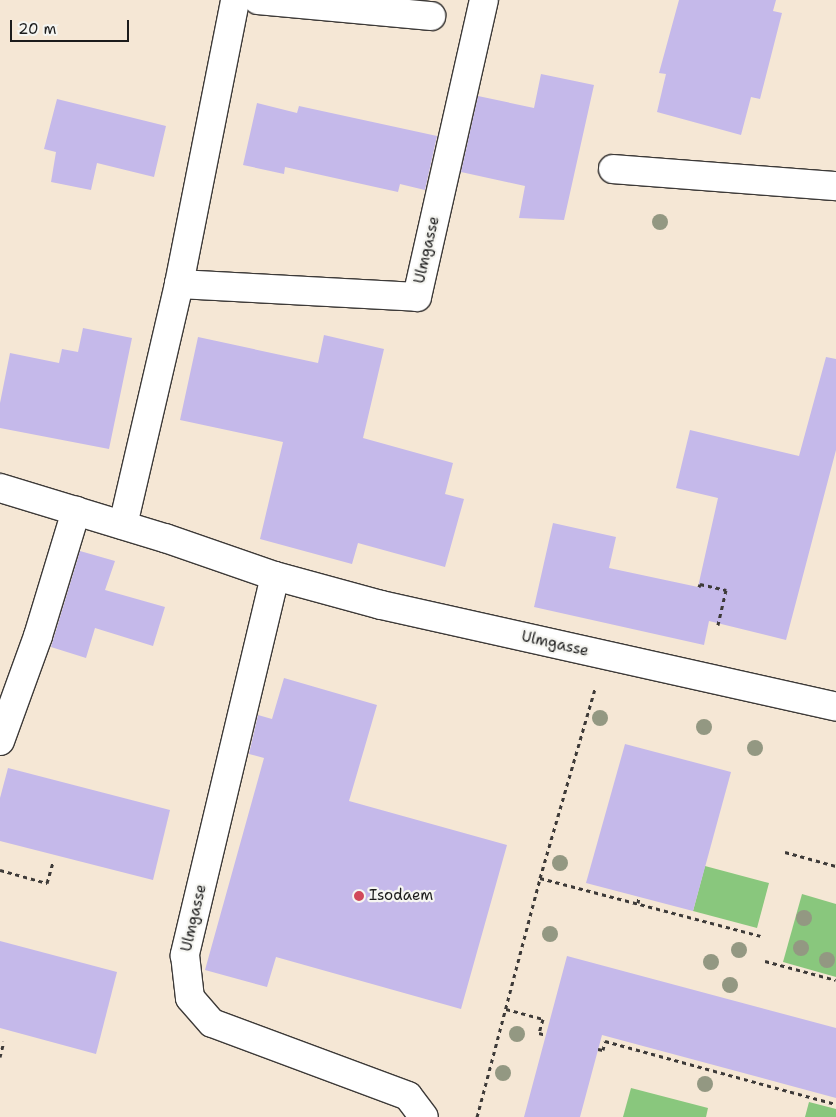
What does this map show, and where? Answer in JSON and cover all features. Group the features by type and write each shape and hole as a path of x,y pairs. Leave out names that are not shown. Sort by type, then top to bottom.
{"street":[{"path":"123,525 179,284 235,0"},
{"path":"258,0 431,16"},
{"name":"Ulmgasse","path":"179,284 417,297 484,0"},
{"path":"613,169 836,186"},
{"name":"Ulmgasse","path":"0,488 123,525 275,576 381,605 836,707"},
{"path":"0,741 38,636 76,511"},
{"name":"Ulmgasse","path":"275,576 185,954 190,998 212,1023 408,1096 424,1117"}],"path":[{"path":"700,588 700,584 726,590 718,624"},
{"path":"477,1117 540,878 596,687"},
{"path":"784,852 836,866"},
{"path":"0,870 47,883 53,862"},
{"path":"540,878 761,936"},
{"path":"638,903 639,897"},
{"path":"765,961 836,980"},
{"path":"506,1009 543,1019 539,1033 546,1035"},
{"path":"0,1056 4,1041"},
{"path":"598,1049 603,1050 606,1041 836,1104"}],"green space":[{"path":"705,866 769,883 757,928 693,911"},
{"path":"802,894 836,904 836,977 783,962"},
{"path":"631,1088 708,1108 706,1117 623,1117"},
{"path":"809,1102 836,1109 836,1117 805,1117"}],"building":[{"path":"679,0 776,0 773,11 782,13 760,99 751,97 741,135 657,112 666,74 659,73"},
{"path":"541,74 594,85 564,220 519,218 525,186 461,172 478,96 534,108"},
{"path":"57,99 166,126 154,177 97,163 91,190 51,182 56,152 44,149"},
{"path":"257,103 297,113 299,106 437,136 425,190 400,184 398,192 285,167 284,174 243,165"},
{"path":"83,328 132,338 109,449 0,428 0,403 10,353 59,363 62,349 78,352"},
{"path":"324,335 384,349 363,438 453,463 445,494 464,499 445,567 358,543 352,564 260,539 283,442 180,420 198,337 318,363"},
{"path":"826,357 836,359 836,450 786,640 709,621 704,645 534,607 553,523 616,537 609,568 698,587 718,498 676,488 690,430 799,456"},
{"path":"80,551 115,561 105,590 165,607 153,646 95,628 86,658 51,647"},
{"name":"Isodaem","path":"284,678 377,705 349,801 507,845 461,1009 276,957 267,987 205,970 264,758 249,754 258,715 272,719"},
{"path":"625,744 731,772 693,911 586,883"},
{"path":"8,768 170,810 153,880 0,841 0,798"},
{"path":"0,941 117,972 96,1054 0,1028"},
{"path":"567,956 836,1028 836,1098 602,1035 580,1117 524,1117"}],"place":[{"name":"Isodaem","path":"359,896"}]}
